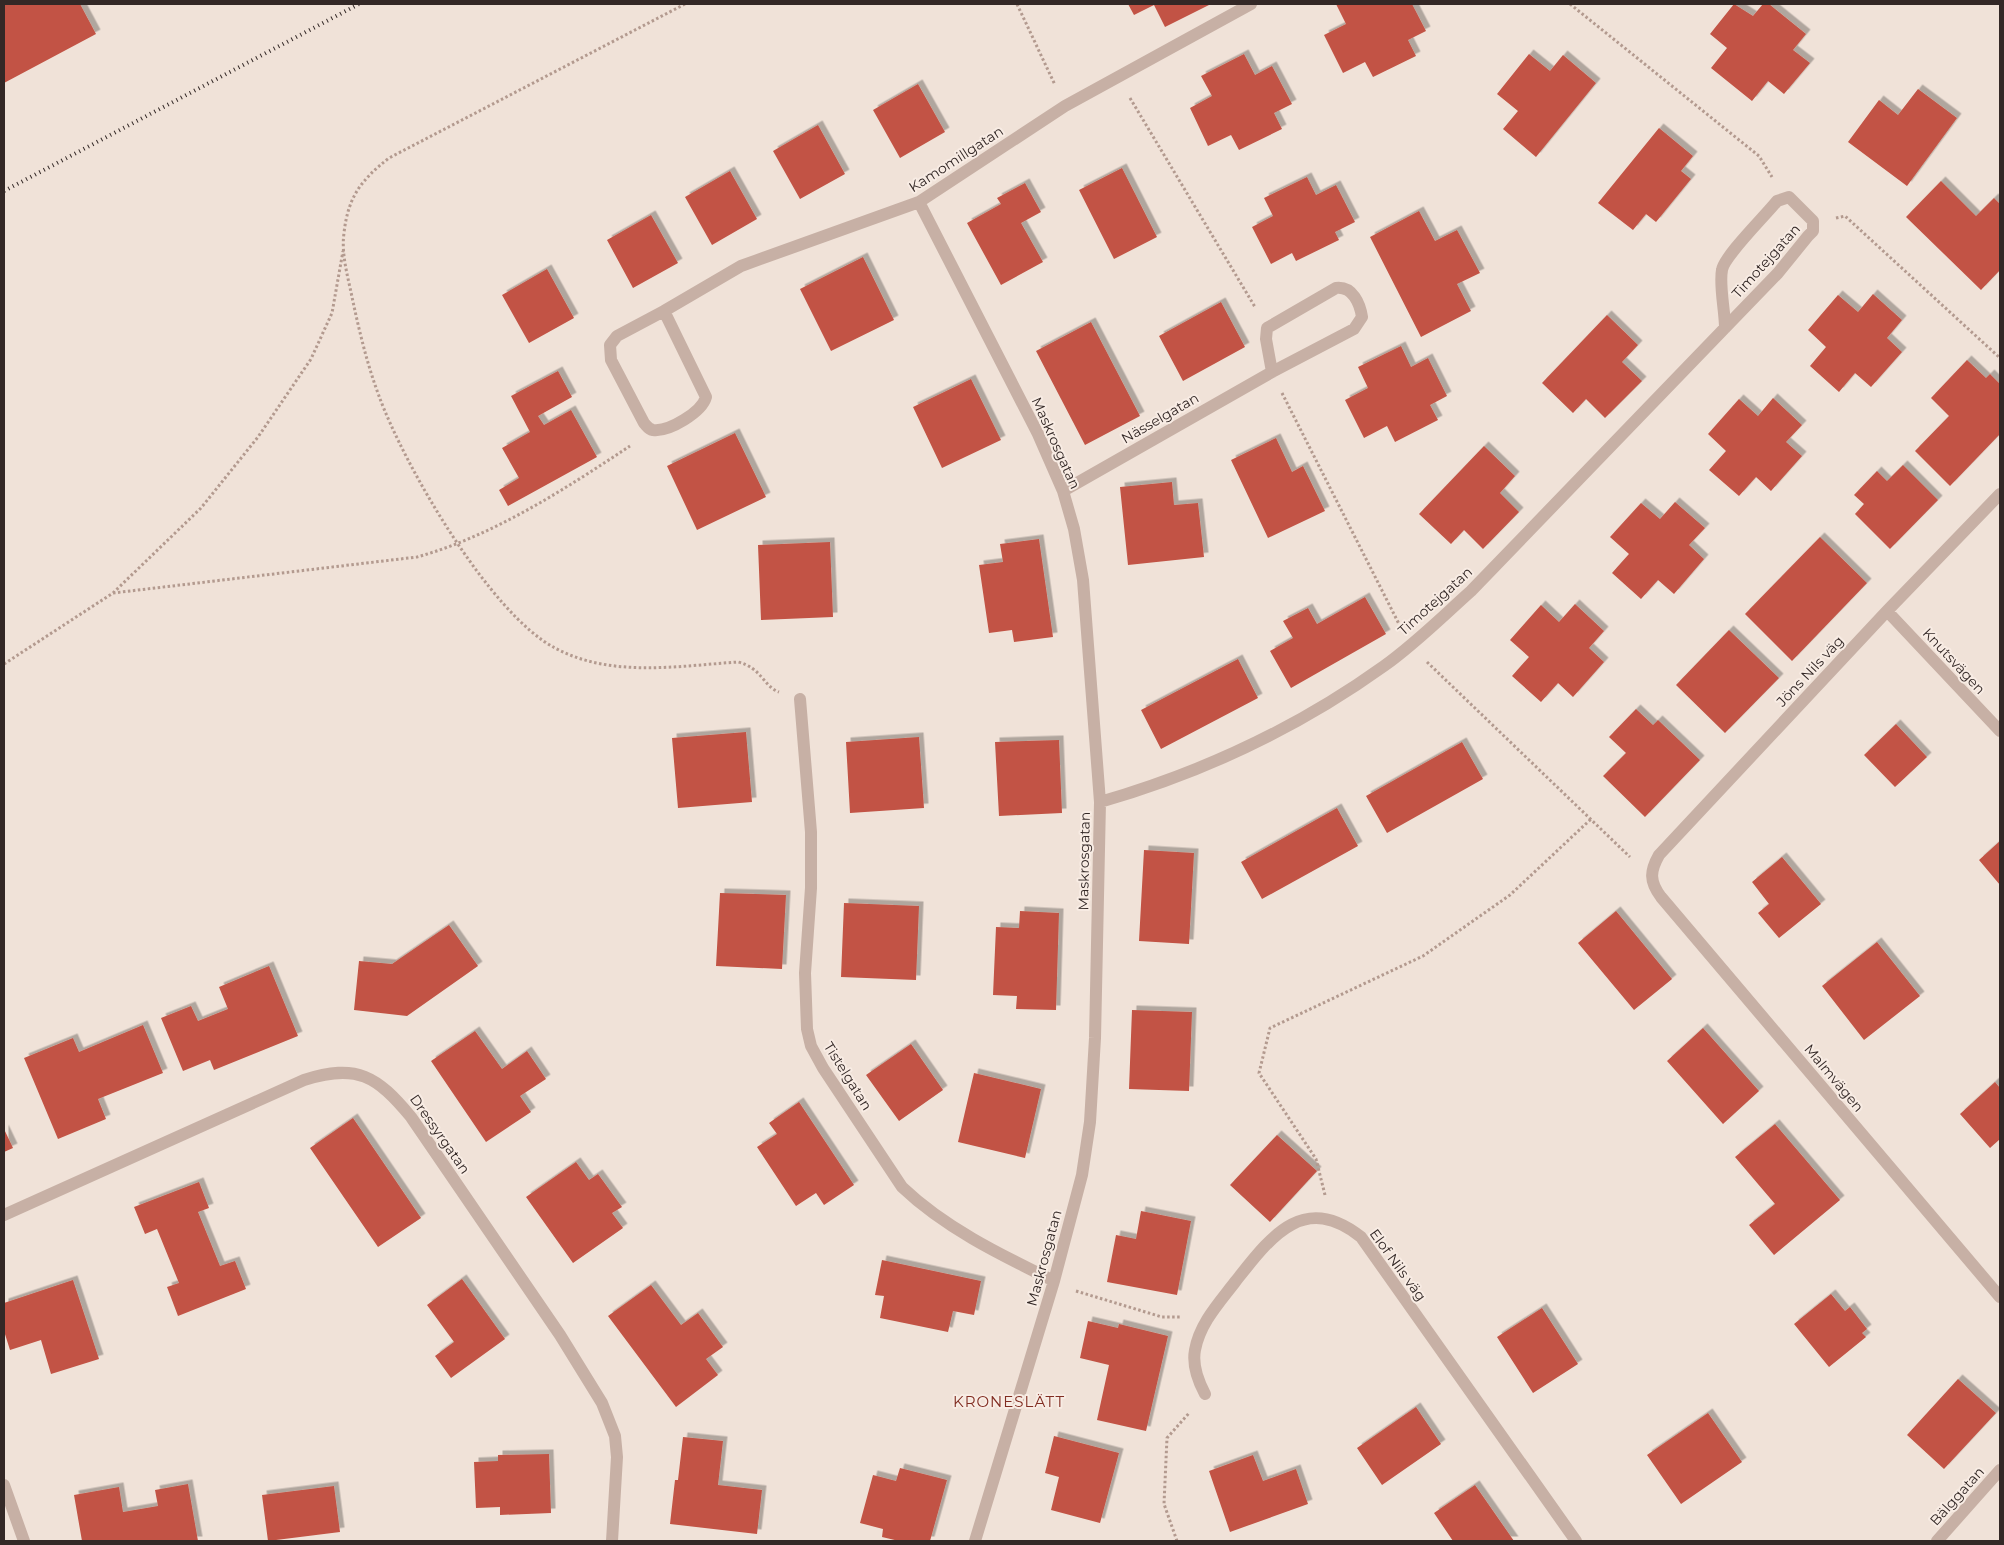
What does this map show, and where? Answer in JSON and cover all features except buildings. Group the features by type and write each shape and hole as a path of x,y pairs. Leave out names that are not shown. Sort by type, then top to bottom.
{"street":[{"name":"Kamomillgatan","path":"654,430 648,428 644,423 610,352 612,340 617,336 741,266 919,202 1065,106 1250,4"},
{"name":"Timotejgatan","path":"1100,802 1162,784 1198,770 1295,722 1385,666 1471,591 1725,328 1813,231 1813,221 1793,200 1784,197 1777,201 1723,263 1721,277 1725,305 1725,328"},
{"name":"Maskrosgatan","path":"919,202 1038,434 1063,491 1074,529 1083,580 1100,802 1095,1018 1090,1122 1082,1175 1054,1281 975,1541"},
{"name":"Nässelgatan","path":"1063,491 1272,372 1354,330 1362,317 1353,293 1341,287 1267,328"},
{"path":"654,430 667,428 696,413 705,403 706,397 664,311"},
{"path":"1267,328 1266,339 1272,372"},
{"name":"Jöns Nils väg","path":"1650,876 1659,854 1887,611 2000,494"},
{"name":"Knutsvägen","path":"1887,611 2000,731"},
{"name":"Tistelgatan","path":"800,699 811,832 811,888 804,973 805,1006 811,1046 822,1068 902,1187 917,1201 988,1248 1054,1281"},
{"name":"Malmvägen","path":"1650,876 1654,888 1661,897 2000,1297"},
{"name":"Dressyrgatan","path":"4,1215 304,1080 320,1075 346,1072 361,1074 377,1082 391,1093 411,1116 560,1335 602,1403 615,1436 617,1457 612,1541"},
{"name":"Elof Nils väg","path":"1205,1394 1195,1370 1194,1351 1201,1331 1211,1312 1272,1237 1293,1223 1312,1218 1332,1219 1347,1225 1361,1237 1576,1541"},
{"name":"Bälggatan","path":"1937,1541 2000,1470"},
{"path":"4,1485 24,1541"}],"path":[{"path":"4,664 113,593 201,508 258,437 311,359 332,313 350,205 358,187 370,174 389,158 685,4"},
{"path":"1017,4 1065,106"},
{"path":"1570,4 1759,156 1784,197"},
{"path":"1117,76 1267,328"},
{"path":"1813,221 1845,216 2000,358"},
{"path":"343,246 360,335 379,396 392,427 422,484 458,544 493,593 513,616 553,647 589,663 614,667 738,662 758,671 775,690 800,699"},
{"path":"113,593 417,557 458,544 488,531 590,473 654,430"},
{"path":"1332,1219 1316,1159 1259,1073 1270,1028 1423,956 1510,895 1591,819"},
{"path":"1054,1281 1081,1293 1162,1316 1193,1317 1211,1312"},
{"path":"1177,1541 1164,1504 1167,1438 1205,1394"}],"railway":[{"path":"4,191 359,4"}],"district":[{"name":"KRONESLÄTT","path":"1009,1401"}]}
